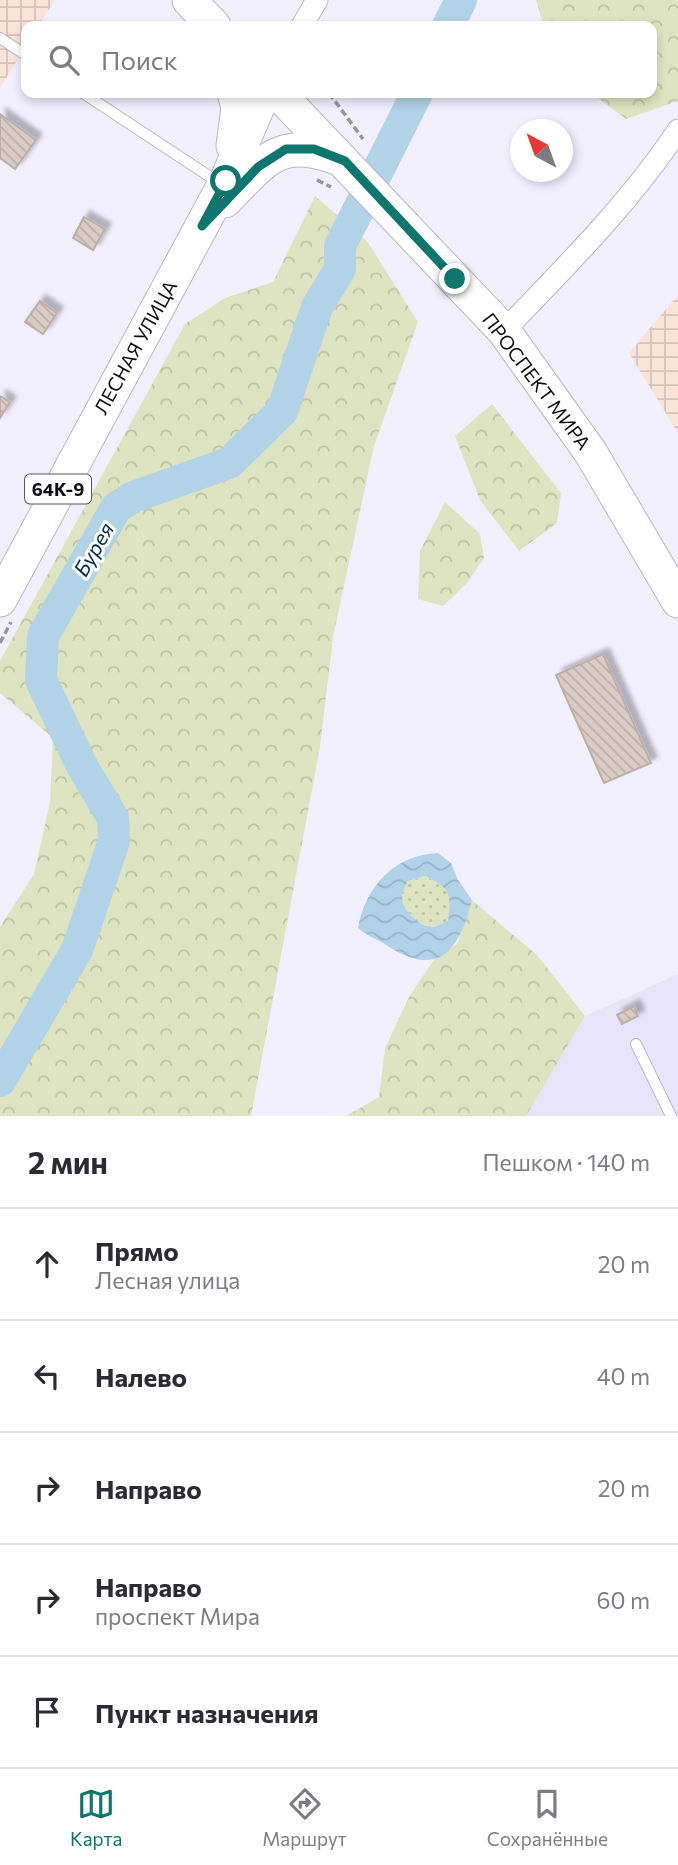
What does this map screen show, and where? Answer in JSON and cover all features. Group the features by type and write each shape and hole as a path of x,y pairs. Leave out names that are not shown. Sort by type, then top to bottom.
{"main road":[{"path":"180,0 195,21"},
{"path":"189,0 209,21"},
{"path":"227,179 238,107 235,98"},
{"name":"ЛЕСНАЯ УЛИЦА","path":"7,609 227,179 262,98"},
{"name":"ПРОСПЕКТ МИРА","path":"283,98 504,331 592,453 678,601"},
{"path":"202,226 258,167 286,149 314,149 348,164"}],"street":[{"path":"305,21 317,0"},
{"path":"504,331 584,247 659,159 678,130"}],"lane":[{"path":"0,38 21,52"},
{"path":"91,98 227,179"},
{"path":"636,1044 671,1116"}],"path":[{"path":"311,177 348,164 330,98"},
{"path":"0,643 7,609"}],"shaded area":[{"path":"0,0 55,0 41,21 21,21 21,54 0,88"},
{"path":"678,295 678,433 629,353"},
{"path":"678,974 678,1116 526,1116 585,1016"}],"green space":[{"path":"536,0 678,0 678,101 626,119 598,98 657,98 657,21 542,21"},
{"path":"315,196 367,241 418,322 374,446 333,637 320,747 251,1116 0,1116 0,927 34,874 50,802 53,738 0,693 0,661 185,324 225,298 273,282"},
{"path":"492,404 561,493 557,523 519,551 480,500 455,436"},
{"path":"445,502 480,534 484,558 467,583 443,606 418,599 420,551"},
{"path":"425,876 444,888 449,897 448,921 434,927 423,925 417,920 407,911 403,901 402,895 408,881"},
{"path":"472,900 537,955 585,1016 526,1116 346,1116 379,1097 385,1048 410,995 434,960 457,944"}],"water":[{"path":"438,853 451,863 458,880 472,900 467,918 453,946 444,955 420,960 404,955 358,928 375,886 396,866 423,855","holes":["425,876 444,888 449,897 448,921 434,927 423,925 417,920 407,911 403,901 402,895 408,881"]}],"building":[{"path":"0,114 36,140 15,169 0,158"},
{"path":"84,217 105,229 93,250 73,238"},
{"path":"40,301 57,313 43,334 25,322"},
{"path":"0,396 10,402 0,418"},
{"path":"603,654 651,763 604,783 556,675"},
{"path":"634,1006 638,1016 622,1024 617,1015"}],"waterway":[{"name":"Бурея","path":"450,21 461,0"},
{"name":"Бурея","path":"0,1081 77,950 114,841 113,818 82,766 41,680 43,636 116,508 133,497 229,463 282,411 317,307 340,269 340,246 414,98"}],"route":[{"path":"226,181 202,226 258,167 286,149 314,149 345,161 455,279"}]}
